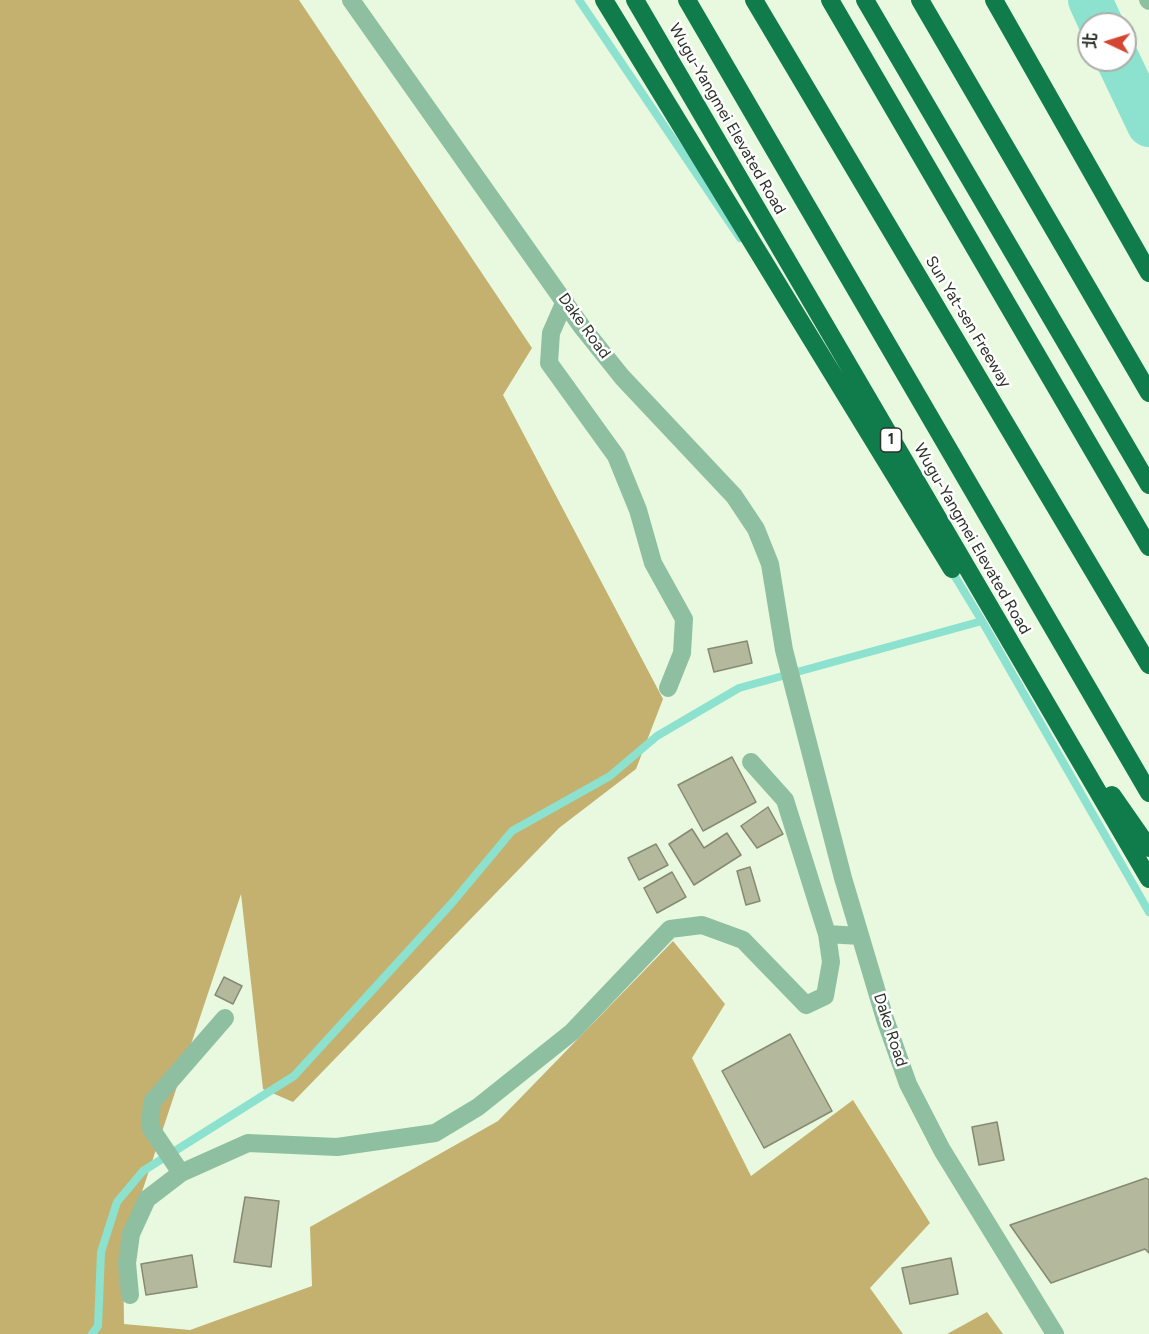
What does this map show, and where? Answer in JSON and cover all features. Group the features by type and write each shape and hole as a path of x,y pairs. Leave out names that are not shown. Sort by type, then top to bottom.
{"highway":[{"path":"604,0 962,585 1149,848"},
{"name":"Wugu-Yangmei Elevated Road","path":"635,0 1149,879"},
{"path":"687,0 1149,793"},
{"name":"Sun Yat-sen Freeway","path":"754,0 1149,665"},
{"path":"830,0 1149,547"},
{"path":"865,0 1149,485"},
{"path":"920,0 1149,393"},
{"path":"994,0 1149,273"}],"street":[{"name":"Dake Road","path":"351,0 565,302 622,377 734,496 756,529 770,564 786,658 860,936 908,1084 942,1150 1055,1334"},
{"path":"565,302 551,333 549,363 616,456 638,510 653,563 684,619 682,653 668,688"},
{"path":"130,1295 127,1263 131,1234 147,1199 179,1170 248,1143 337,1147 435,1133 478,1107 572,1032 670,929 702,925 742,940 806,1005 825,996 831,962 827,934 785,800 751,762"},
{"path":"827,934 860,936"},
{"path":"179,1170 150,1127 152,1102 225,1018"}],"shaded area":[{"path":"0,0 299,0 532,348 503,395 663,699 636,769 559,828 293,1102 263,1089 241,894 123,1249 124,1324 190,1330 312,1286 310,1227 498,1121 673,941 725,1004 692,1058 751,1176 853,1100 930,1223 870,1288 903,1334 0,1334"},
{"path":"987,1312 1003,1334 947,1334"}],"building":[{"path":"747,641 752,663 714,672 708,649"},
{"path":"732,757 756,802 703,831 678,785"},
{"path":"768,807 783,834 757,848 741,826"},
{"path":"692,829 704,848 727,833 741,855 694,885 669,844"},
{"path":"656,844 668,865 639,880 628,858"},
{"path":"750,867 760,901 746,905 737,871"},
{"path":"672,872 686,897 657,913 644,888"},
{"path":"224,977 242,986 233,1004 215,995"},
{"path":"790,1034 832,1111 764,1148 722,1071"},
{"path":"997,1122 1004,1160 979,1165 972,1127"},
{"path":"1146,1178 1149,1180 1149,1253 1145,1249 1051,1283 1010,1225"},
{"path":"245,1197 279,1201 271,1267 234,1262"},
{"path":"192,1255 197,1287 146,1295 141,1264"},
{"path":"951,1258 958,1294 910,1304 902,1268"}],"waterway":[{"path":"579,0 740,238"},
{"path":"1090,0 1096,12"},
{"path":"1124,72 1149,125"},
{"path":"92,1334 98,1326 101,1252 117,1202 143,1171 294,1076 452,903 512,831 610,776 657,736 739,688 982,621 951,570"},
{"path":"982,621 1149,912"}]}
